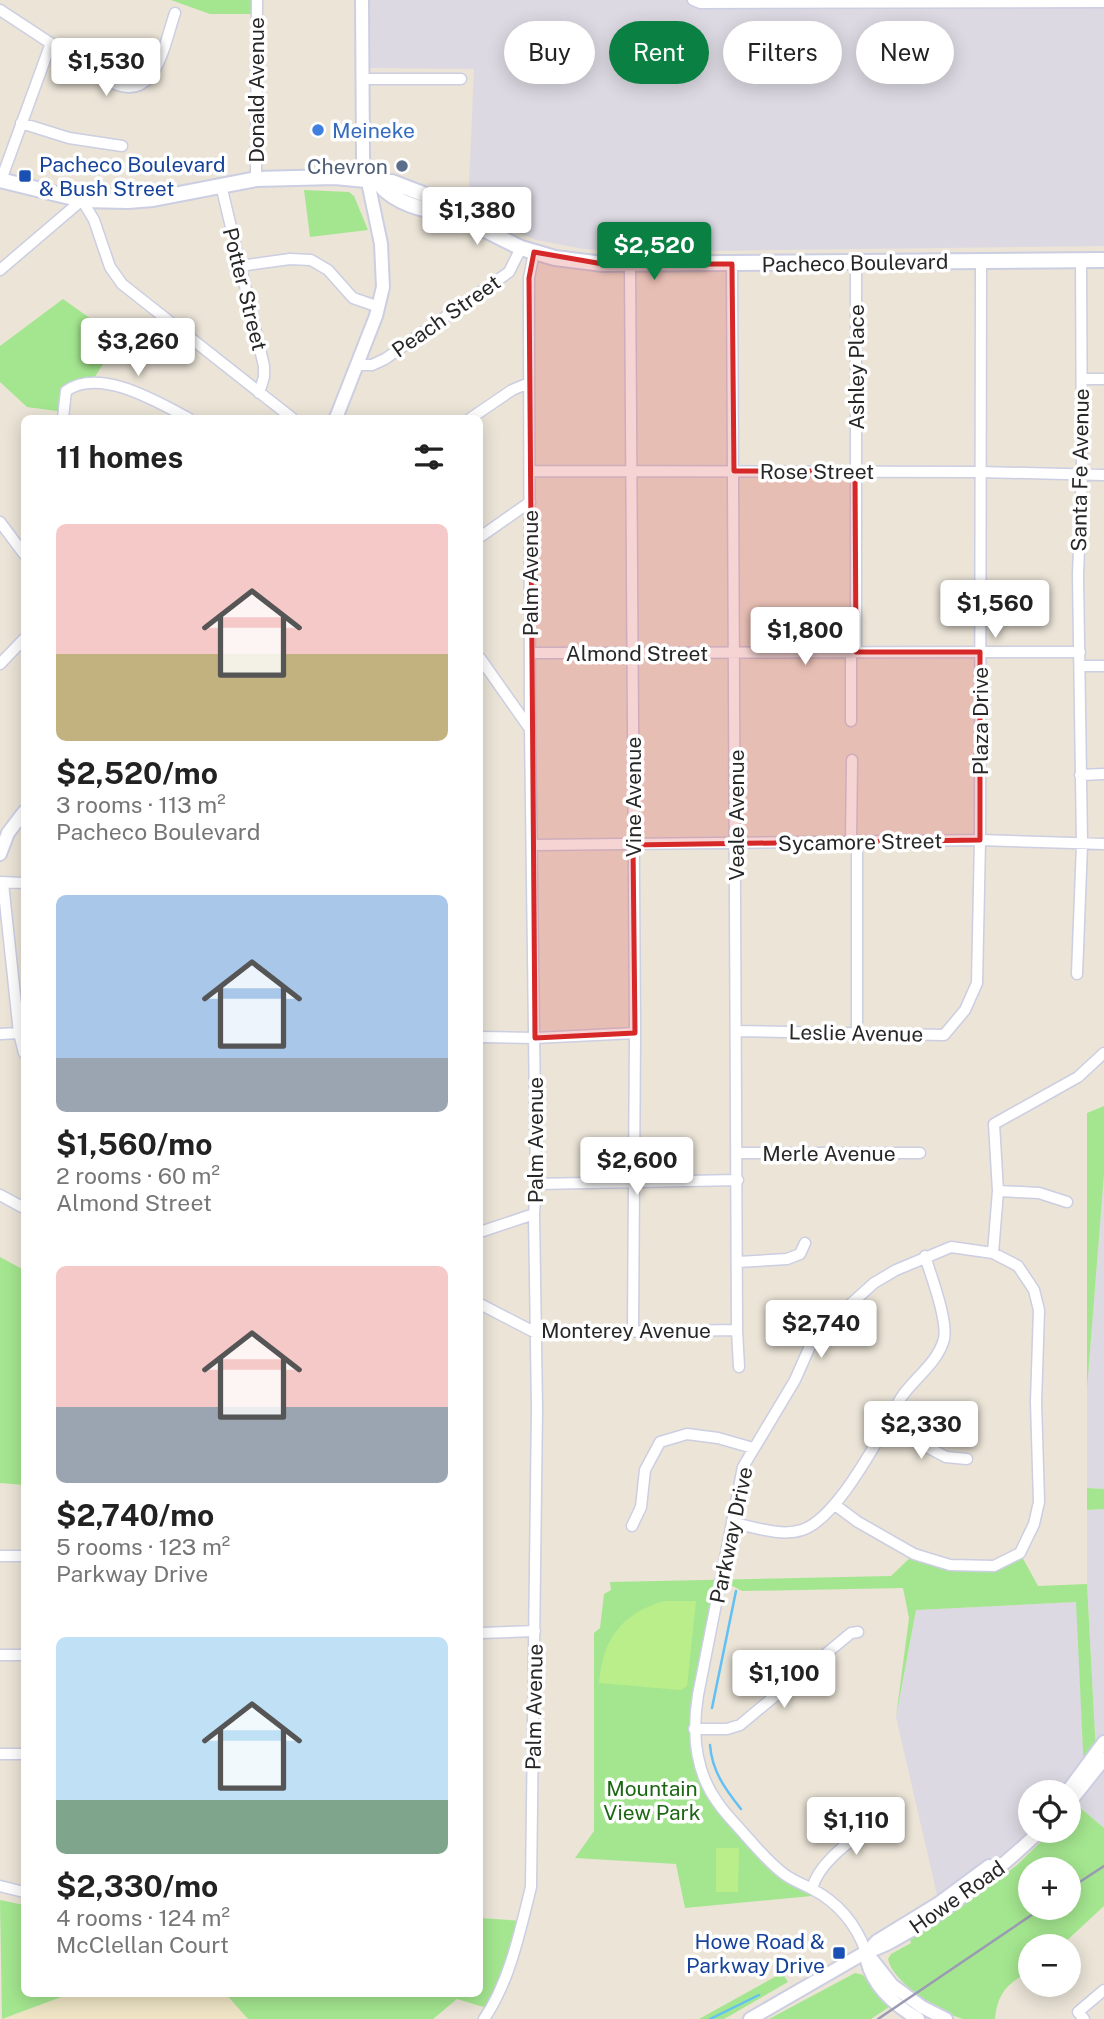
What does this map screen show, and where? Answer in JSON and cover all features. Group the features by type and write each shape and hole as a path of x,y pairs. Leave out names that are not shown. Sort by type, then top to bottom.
{"main road":[{"name":"Pacheco Boulevard","path":"1,180 82,200 128,201 153,199 256,179 335,177 392,182 436,199 449,212 527,250 579,262 630,265 1104,260"}],"street":[{"name":"Donald Avenue","path":"256,179 257,0"},
{"path":"337,415 379,307 383,287 383,257 372,182 363,158 362,0"},
{"path":"693,0 700,3 780,4 1104,2"},
{"path":"0,10 115,85 134,88 142,84 156,69 175,13"},
{"path":"1,180 51,43"},
{"path":"362,79 461,79"},
{"path":"21,123 69,138 122,146"},
{"name":"Potter Street","path":"221,186 264,366 259,393"},
{"path":"0,270 82,200 94,220 110,267 122,284 288,415"},
{"name":"Peach Street","path":"357,365 372,365 386,359 509,272 527,250"},
{"name":"Palm Avenue","path":"484,2019 515,1950 531,1887 535,1632 536,1184 527,250"},
{"path":"240,266 290,259 311,260 328,270 353,298 379,307"},
{"name":"Plaza Drive","path":"965,1010 976,983 980,840 981,261"},
{"name":"Santa Fe Avenue","path":"1077,974 1082,844 1078,575 1082,473 1081,261"},
{"name":"Ashley Place","path":"851,721 856,262"},
{"name":"Veale Avenue","path":"732,264 739,1367"},
{"name":"Vine Avenue","path":"630,265 635,1033 633,1330"},
{"path":"1082,379 1104,379"},
{"path":"63,415 66,391 78,383 106,383 154,400 182,415"},
{"path":"475,415 505,394 529,383"},
{"name":"Rose Street","path":"530,471 1104,474"},
{"path":"483,535 530,502"},
{"path":"0,522 21,550"},
{"path":"0,664 21,642"},
{"name":"Almond Street","path":"531,653 1080,652"},
{"path":"483,662 530,729"},
{"path":"1080,666 1104,666"},
{"path":"852,760 857,1033"},
{"path":"1080,775 1104,774"},
{"path":"0,854 4,830 21,815"},
{"name":"Sycamore Street","path":"532,845 980,840 1104,844"},
{"path":"21,883 2,882 21,1041"},
{"name":"Leslie Avenue","path":"736,1031 944,1035 965,1010"},
{"path":"0,1034 19,1033"},
{"path":"483,1037 535,1038 635,1033"},
{"path":"993,1253 998,1191 994,1124 1078,1077 1104,1053"},
{"name":"Merle Avenue","path":"737,1153 920,1153"},
{"name":"Merle Avenue","path":"536,1184 738,1180"},
{"path":"998,1191 1040,1193 1067,1202"},
{"path":"0,1195 21,1206"},
{"path":"483,1231 534,1214"},
{"path":"738,1262 787,1259 800,1254 805,1242"},
{"name":"Parkway Drive","path":"835,1505 914,1554 950,1566 994,1566 1020,1553 1034,1524 1039,1502 1036,1402 1039,1310 1034,1290 1018,1266 993,1253 951,1247 925,1256 874,1283 814,1337 795,1380 743,1467 734,1524 698,1695 694,1729 702,1770 716,1802 769,1862 842,1911 861,1938 866,1952"},
{"path":"734,1524 776,1531 800,1531 819,1522 835,1505 887,1426 902,1396 930,1364 944,1339 942,1311 925,1256"},
{"name":"Monterey Avenue","path":"483,1306 536,1333 737,1330"},
{"path":"887,1426 946,1457 967,1459"},
{"path":"632,1526 641,1507 645,1470 660,1442 687,1434 718,1438 753,1448"},
{"path":"0,1556 21,1556"},
{"path":"483,1633 535,1632"},
{"path":"694,1729 740,1725 850,1633 858,1632"},
{"path":"0,1655 21,1655"},
{"path":"1076,1780 1104,1742"},
{"path":"0,1754 21,1754"},
{"path":"1081,1788 1104,1759"},
{"path":"812,1889 815,1877 824,1865 883,1816"},
{"name":"Howe Road","path":"750,2019 866,1952 877,1941 964,1886 1018,1841"},
{"name":"Howe Road","path":"866,1952 881,1948 945,1910 1004,1865 1027,1843"},
{"path":"0,1886 21,1891"},
{"path":"866,1952 867,1966 877,1983 899,2006 918,2019"},
{"path":"866,1952 892,1985 922,2007 946,2019"},
{"path":"1084,2019 1078,2012 1104,1990"}],"highlighted area":[{"path":"534,252 603,264 732,264 734,471 855,471 856,652 980,652 980,840 633,845 635,1033 535,1038 529,278"}],"shaded area":[{"path":"369,0 1104,0 1104,246 634,252 584,249 536,240 468,208 474,69 370,68"},
{"path":"1104,1174 1104,1489 1087,1488 1087,1389"},
{"path":"1104,1509 1104,1742 1096,1754 1087,1584 1087,1510"},
{"path":"1077,1602 1084,1772 1077,1780 1018,1780 1018,1841 999,1859 939,1903 896,1717 916,1610"},
{"path":"1104,1759 1104,1828 1081,1808 1081,1788"},
{"path":"61,1997 229,1997 248,2019 2,2019"}],"green space":[{"path":"171,0 252,0 251,14 210,14"},
{"path":"304,190 349,192 354,196 368,230 310,237"},
{"path":"63,299 119,339 91,383 66,391 64,412 27,407 0,382 0,346"},
{"path":"1104,1106 1104,1174 1087,1389 1087,1113"},
{"path":"0,1257 21,1268 21,1485 0,1483"},
{"path":"1087,1488 1104,1489 1104,1509 1087,1510"},
{"name":"Mountain View Park","path":"1020,1553 1038,1586 1087,1584 1096,1754 1084,1772 1076,1602 916,1610 896,1717 909,1618 903,1588 742,1591 721,1580 695,1735 716,1802 769,1862 822,1895 685,1908 676,1864 575,1858 594,1831 594,1633 600,1628 604,1594 611,1590 610,1582 891,1576 914,1554 950,1565 994,1566"},
{"path":"664,1601 696,1601 687,1686 681,1690 599,1683 605,1653 617,1630 636,1613"},
{"path":"1081,1808 1104,1828 1104,1906 1074,1934 1018,1934 1018,1979 1002,1995 995,2019 963,2019 954,2016 908,1987 891,1968 888,1959 891,1954 911,1943 910,1940 968,1902 1018,1864 1018,1920 1081,1920 1081,1857 1025,1857 1040,1843 1081,1843"},
{"path":"716,1848 739,1848 738,1892 716,1892"},
{"path":"0,1900 21,1904 21,1997 61,1997 2,2019"},
{"path":"483,1918 523,1921 490,2009 457,1999 433,2019 248,2019 229,1997 483,1997"},
{"path":"782,1973 788,1982 724,2019 699,2019"},
{"path":"855,1973 863,1975 889,2007 871,2019 769,2019"}],"waterway":[{"path":"712,1708 736,1591"},
{"path":"710,1745 713,1763 720,1779 741,1809"},
{"path":"710,2019 759,1995"}],"railway":[{"path":"1081,1881 1104,1866"},
{"path":"878,2019 1024,1920"}],"place":[{"name":"Meineke","path":"318,130"},
{"name":"Chevron","path":"402,166"},
{"name":"Pacheco Boulevard & Bush Street","path":"25,176"},
{"name":"Howe Road & Parkway Drive","path":"839,1953"}]}
